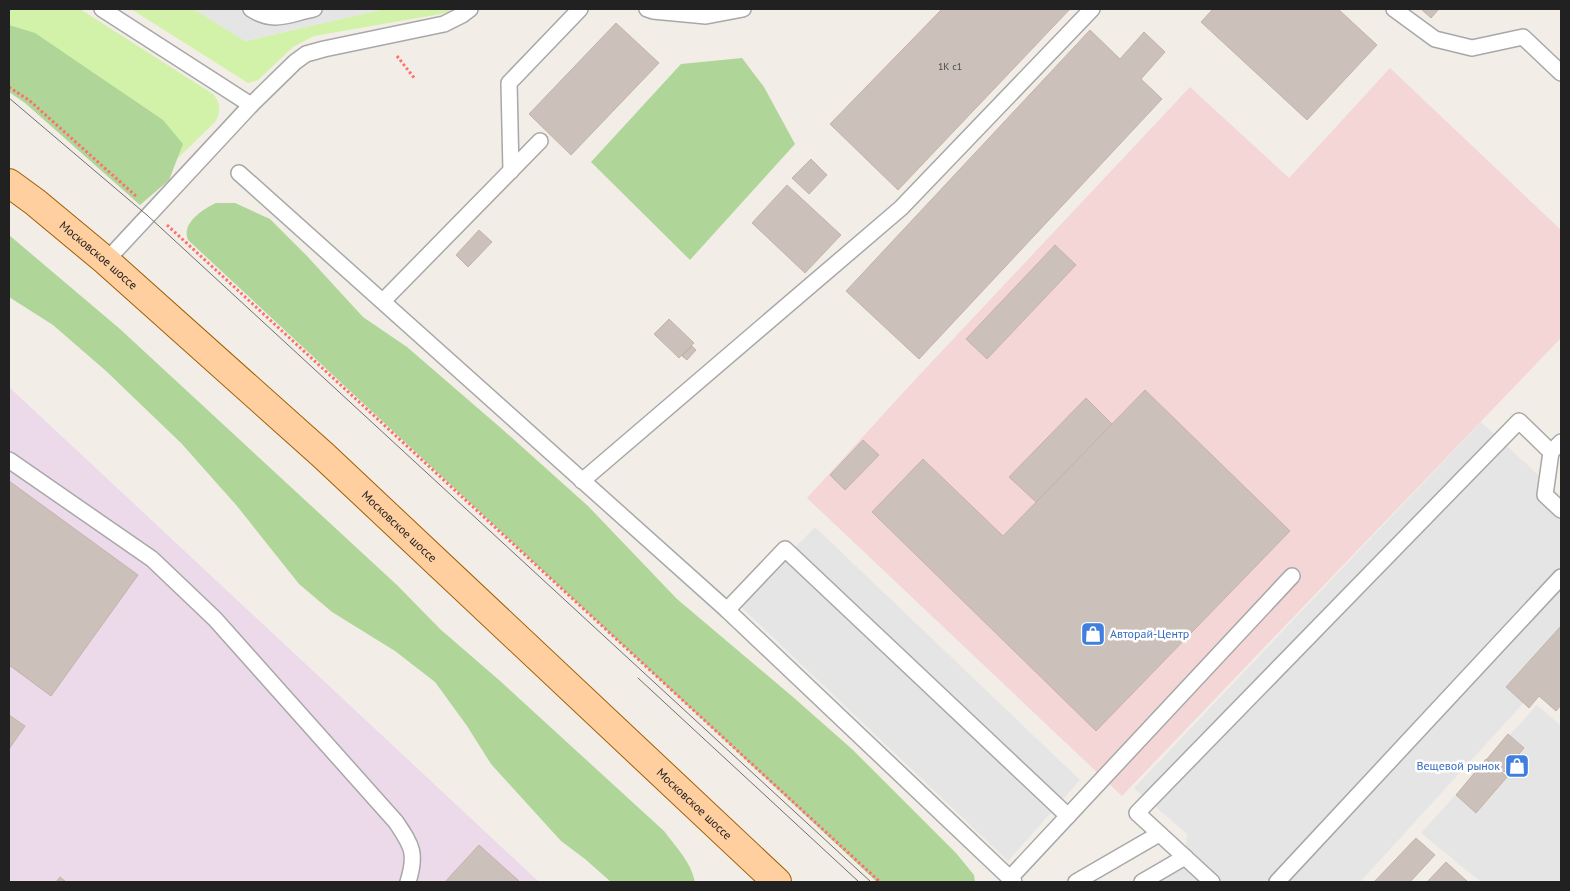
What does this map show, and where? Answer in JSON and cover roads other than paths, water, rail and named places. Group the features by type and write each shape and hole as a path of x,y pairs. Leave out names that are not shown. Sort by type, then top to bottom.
{"main road":[{"name":"Московское шоссе","path":"9,183 106,261 324,456 774,881"}],"lane":[{"path":"102,9 251,105"},
{"path":"251,9 261,16 273,18 314,9"},
{"path":"106,261 251,105 306,54 324,48 444,24 470,9"},
{"path":"511,171 509,83 580,9"},
{"path":"647,9 706,16 743,9"},
{"path":"582,481 902,208 1092,9"},
{"path":"1394,9 1435,39 1472,48 1523,37 1561,73"},
{"path":"383,302 540,141"},
{"path":"239,173 727,610 1012,880 1068,816 1292,576"},
{"path":"1212,882 1137,813 1519,421 1556,447 1545,495 1561,510"},
{"path":"9,460 152,559 216,619 396,822 411,845 413,866 408,882"},
{"path":"727,610 785,549 1068,816"},
{"path":"1277,882 1561,577"},
{"path":"1076,882 1159,834"},
{"path":"1142,882 1185,857"}],"tram line":[{"path":"9,98 148,216 871,882"},
{"path":"638,678 859,882"}],"place":[{"name":"Авторай-Центр","path":"1093,634"},
{"name":"Вещевой рынок","path":"1517,766"}]}
